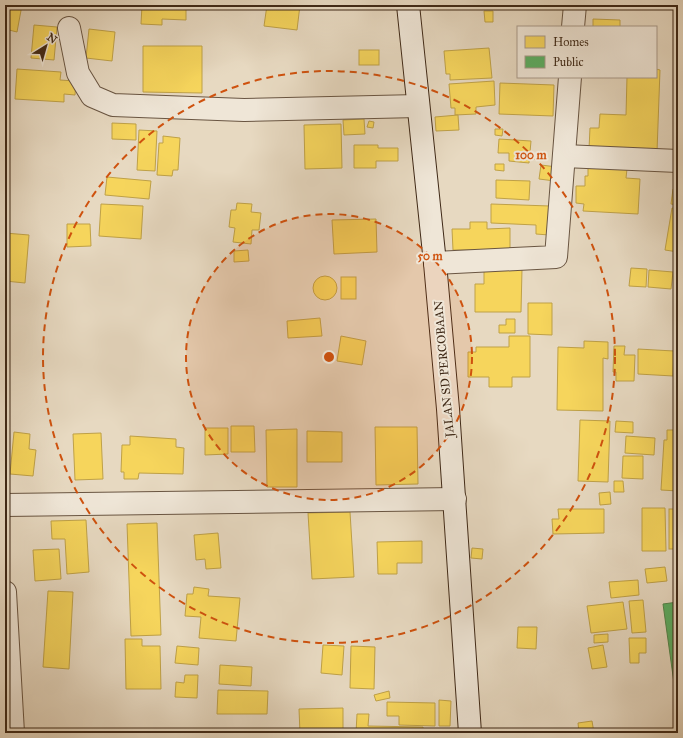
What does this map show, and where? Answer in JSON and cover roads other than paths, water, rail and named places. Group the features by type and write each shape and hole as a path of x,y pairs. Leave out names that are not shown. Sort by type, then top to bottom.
{"street":[{"name":"JALAN SD PERCOBAAN","path":"408,5 435,263 455,499 470,733"},
{"path":"573,26 575,5"},
{"path":"68,28 78,73 92,96 113,105 244,110 418,106"},
{"path":"435,263 556,257 570,78"},
{"path":"564,156 678,161"},
{"path":"5,505 455,499"},
{"path":"5,592 13,733"}]}
